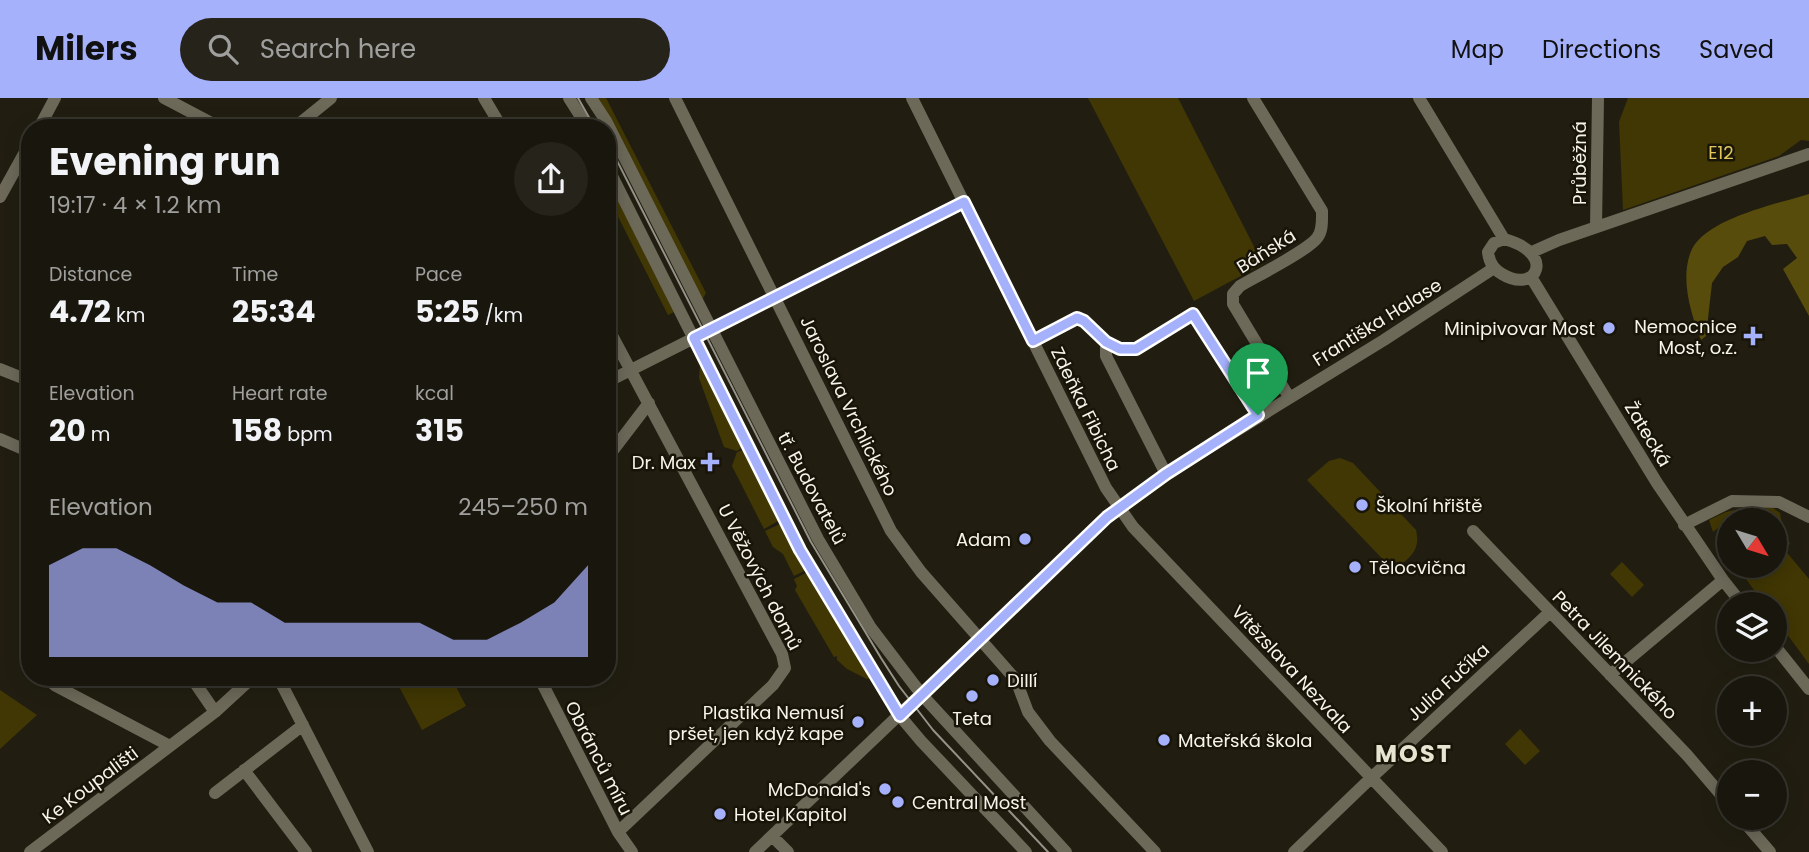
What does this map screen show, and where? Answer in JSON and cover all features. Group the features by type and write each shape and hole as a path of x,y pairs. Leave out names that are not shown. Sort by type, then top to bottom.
{"street":[{"path":"37,119 47,98"},
{"path":"44,119 55,98"},
{"path":"164,98 204,119"},
{"path":"305,119 331,98"},
{"path":"484,98 497,119"},
{"path":"569,98 582,119"},
{"name":"tř. Budovatelů","path":"591,98 605,119"},
{"name":"Jaroslava Vrchlického","path":"675,98 891,531 921,572 1016,680 1028,712 1050,741 1155,852"},
{"name":"Zdeňka Fibicha","path":"912,98 1106,488 1119,509"},
{"name":"Báňská","path":"1253,98 1322,211 1318,237 1307,247 1240,286 1233,294 1233,304 1289,397"},
{"path":"1419,98 1504,239 1532,252 1537,261 1537,269 1531,277 1522,281 1511,279 1494,268 1488,252 1494,243 1504,239"},
{"name":"Průběžná","path":"1596,100 1596,227"},
{"name":"tř. Budovatelů","path":"616,141 818,539 871,628 922,695 1066,852"},
{"path":"0,197 21,154"},
{"path":"1532,252 1596,227 1809,154"},
{"path":"12,173 21,158"},
{"name":"tř. Budovatelů","path":"616,184 800,550 900,716 920,741 1026,852"},
{"path":"616,377 964,202"},
{"name":"Františka Halase","path":"755,852 1107,517 1166,474 1384,340 1494,268"},
{"name":"Žatecká","path":"1531,277 1684,525 1732,592"},
{"path":"1033,341 1077,318 1084,321 1106,342 1120,349 1136,349 1193,314 1258,415"},
{"path":"1106,342 1106,356 1166,474"},
{"name":"U Věžových domů","path":"616,343 782,654 785,668 773,685 618,832"},
{"path":"0,369 21,377"},
{"path":"616,446 649,403"},
{"path":"0,439 21,449"},
{"path":"1684,525 1732,502 1779,502 1809,517"},
{"name":"Vítězslava Nezvala","path":"1119,509 1133,527 1442,852"},
{"name":"Petra Jilemnického","path":"1473,531 1687,755 1717,790"},
{"path":"1610,675 1723,580"},
{"name":"Julia Fučíka","path":"1294,852 1550,612"},
{"path":"1787,661 1809,689"},
{"name":"Ke Koupališti","path":"56,686 170,746"},
{"path":"197,686 215,712"},
{"name":"Ke Koupališti","path":"30,852 215,712 243,686"},
{"path":"283,686 368,852"},
{"name":"Obránců míru","path":"544,686 618,832 632,852"},
{"path":"215,793 303,725"},
{"path":"244,770 306,852"},
{"path":"1751,830 1770,852"},
{"path":"772,836 789,852"}],"green space":[{"path":"598,98 606,98 706,293 702,300 616,133 616,119 609,119"},
{"path":"1088,98 1178,98 1263,264 1194,301"},
{"name":"E12","path":"1628,98 1809,98 1809,141 1801,140 1779,156 1623,210 1619,122"},
{"path":"616,196 674,312 668,315 616,213"},
{"path":"700,366 742,447 737,451 724,447 699,378"},
{"path":"743,450 778,521 764,529 732,466 737,452"},
{"name":"Školní hřiště","path":"1340,458 1353,463 1416,530 1415,549 1394,571 1307,480 1329,461"},
{"path":"1717,516 1717,529 1713,532 1709,520"},
{"path":"780,524 806,570 794,576 783,554 773,547 765,531"},
{"path":"1787,553 1809,579 1809,664 1787,634 1787,592 1755,592 1745,578 1787,578"},
{"path":"1622,562 1644,585 1632,597 1610,574"},
{"path":"808,572 871,678 867,679 847,669 837,660 837,656 834,657 795,590 797,586 794,579"},
{"path":"399,686 456,686 466,706 422,730"},
{"path":"0,690 37,715 0,749"},
{"path":"1520,729 1540,751 1525,765 1505,744"}],"shaded area":[{"path":"1809,194 1809,316 1783,269 1797,258 1787,244 1772,245 1765,236 1747,241 1738,257 1723,267 1712,283 1706,336 1701,340 1690,307 1686,283 1688,260 1700,238 1744,214"}],"tram line":[{"path":"578,98 590,119"},
{"path":"616,159 811,542 881,658 933,730 1048,852"}],"place":[{"name":"Minipivovar Most","path":"1609,328"},
{"name":"Nemocnice Most, o.z.","path":"1753,336"},
{"name":"Dr. Max","path":"710,462"},
{"name":"Školní hřiště","path":"1362,505"},
{"name":"Adam","path":"1025,539"},
{"name":"Tělocvična","path":"1355,567"},
{"name":"Dillí","path":"993,680"},
{"name":"Teta","path":"972,696"},
{"name":"Plastika Nemusí pršet, jen když kape","path":"858,722"},
{"name":"Mateřská škola","path":"1164,740"},
{"name":"McDonald's","path":"885,789"},
{"name":"Central Most","path":"898,802"},
{"name":"Hotel Kapitol","path":"720,814"}],"district":[{"name":"MOST","path":"1414,753"}],"route":[{"path":"964,202 1033,341 1077,318 1084,321 1106,342 1120,349 1136,349 1193,314 1258,415 1166,474 1107,517 900,716 800,550 694,338 964,202"}]}
